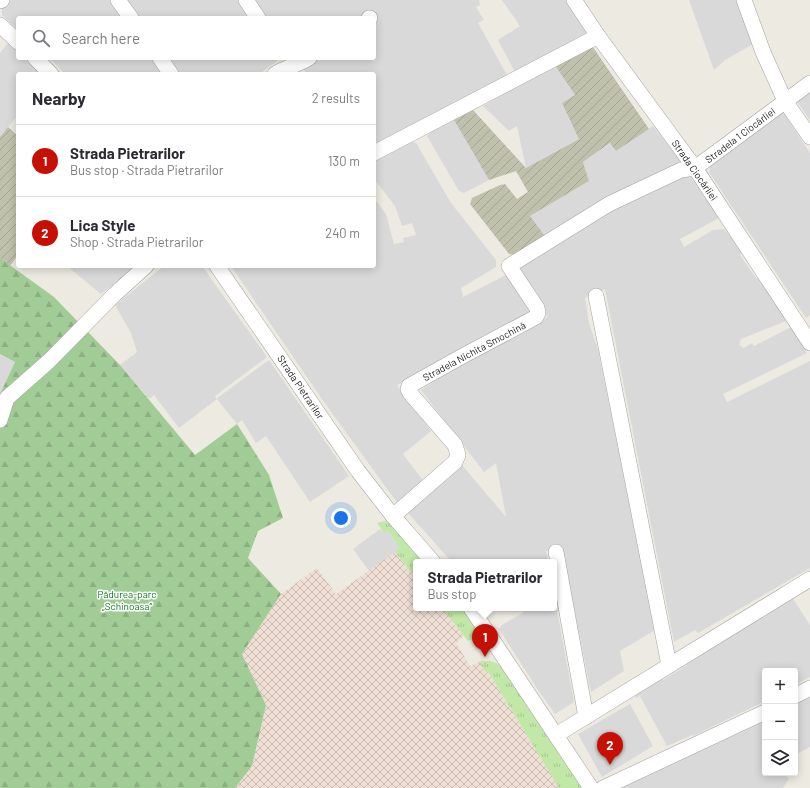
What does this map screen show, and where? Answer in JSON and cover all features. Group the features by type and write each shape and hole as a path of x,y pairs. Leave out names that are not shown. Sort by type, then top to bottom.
{"street":[{"path":"118,0 130,16"},
{"path":"246,0 257,16"},
{"name":"Strada Ciocârliei","path":"574,0 598,36 695,168 806,327 810,343"},
{"name":"Stradela 1 Ciocârliei","path":"744,0 763,52 785,101"},
{"path":"0,25 16,40"},
{"path":"376,152 598,36"},
{"path":"37,60 49,72"},
{"path":"161,60 170,72"},
{"path":"278,72 288,63 301,64 306,60"},
{"name":"Stradela 1 Ciocârliei","path":"695,168 810,83"},
{"path":"785,101 810,137"},
{"name":"Stradela Nichita Smochină","path":"393,516 455,462 458,455 455,446 410,393 408,389 409,386 536,317 538,313 537,308 509,266 610,204 681,170 695,168"},
{"path":"0,420 7,398 49,361 114,294 144,268"},
{"name":"Strada Pietrarilor","path":"218,268 353,464 393,516 430,559"},
{"path":"596,296 669,665"},
{"path":"556,552 586,717"},
{"path":"556,735 810,579"},
{"path":"473,611 592,788"},
{"path":"798,694 810,688"},
{"path":"603,788 762,713"}],"shaded area":[{"path":"10,0 111,0 123,16 16,16 16,28 2,15 2,6"},
{"path":"126,0 238,0 249,16 137,16"},
{"path":"254,0 479,0 480,5 476,7 484,20 478,23 508,77 376,147 376,72 305,72 303,69 317,60 376,60 376,16 265,16"},
{"path":"502,0 568,0 590,32 517,72 514,70 498,40 520,26"},
{"path":"689,0 738,0 753,44 725,60 714,70"},
{"path":"8,43 16,51 16,60 26,60 39,72 16,72 16,117 0,137 0,53"},
{"path":"590,43 649,129 616,151 610,143 583,162 589,181 530,216 545,236 514,255 509,254 470,204 472,198 500,185 505,184 517,199 528,192 516,171 489,180 454,120 473,110 526,168 579,139 562,103 575,95 554,64"},
{"path":"52,60 154,60 162,72 63,72"},
{"path":"168,60 277,61 262,72 177,72"},
{"path":"554,64 575,95 562,103 580,138 526,168 517,126 509,131 483,106"},
{"path":"810,89 810,120 795,99"},
{"path":"781,109 810,153 810,315 806,318 709,172 711,163"},
{"path":"454,120 489,180 464,193 459,191 427,136 429,132"},
{"path":"653,126 682,163 545,236 530,216 589,181 583,162 611,143 616,151"},
{"path":"8,127 16,134 16,258 10,266 0,258 0,137"},
{"path":"410,141 416,143 451,203 496,260 496,267 461,288 463,297 510,273 532,307 530,315 496,332 484,335 469,347 397,385 431,431 403,454 425,483 398,504 324,402 232,268 376,268 376,201 386,214 394,244 404,242 403,238 416,235 412,223 402,226 395,206 376,182 376,159"},
{"path":"687,172 719,218 680,239 684,247 713,230 724,229 743,252 740,255 756,278 760,276 786,321 741,339 739,345 744,348 752,343 754,346 791,327 807,353 723,394 727,402 810,361 810,568 698,633 695,630 674,642 605,289 585,298 589,323 598,350 655,630 620,651 624,671 591,692 562,548 546,551 547,559 449,559 407,512 462,465 506,517 496,463 484,472 421,390 474,355 548,317 515,268 566,235"},
{"path":"69,268 134,268 101,294"},
{"path":"161,268 203,268 267,357 215,396 216,399 269,360 349,476 310,502 266,436 256,443 242,420 237,424 217,399 179,428 154,395 149,399 120,365 137,352 131,333 115,305"},
{"path":"0,354 15,362 0,394"},
{"path":"380,529 384,533 388,531 401,549 369,571 353,549"},
{"path":"395,552 410,572 413,572 413,611 444,611 464,636 456,643 470,666 480,661 485,671 489,673 559,788 235,788 252,766 266,705 242,654 281,594 317,568 336,594"},
{"path":"792,597 810,625 810,677 798,683 798,668 762,668 762,702 693,736 692,735 667,746 640,696 636,698 634,692 660,676 663,680 687,665 686,662"},
{"path":"557,610 574,702 555,714 499,629 502,625 523,613 523,611"},
{"path":"810,694 810,747 798,753 798,704 798,700"},
{"path":"630,704 653,746 602,777 578,734"},
{"path":"762,719 762,776 786,776 789,779 783,788 616,788"}],"green space":[{"name":"Pădurea-parc „Schinoasa“","path":"0,258 54,297 120,365 195,455 237,424 269,475 283,518 258,531 248,558 281,594 242,654 266,705 252,766 235,788 0,788 0,394 15,362 0,354"},
{"path":"388,520 425,559 413,559 413,572 411,572 395,552 400,548 388,531 384,533 377,523"},
{"path":"444,611 468,611 479,632 475,638 468,641"},
{"path":"480,661 490,661 507,667 585,788 559,788 489,673 485,671"}],"place":[{"name":"Strada Pietrarilor","path":"485,657"},
{"name":"Lica Style","path":"610,765"}]}
